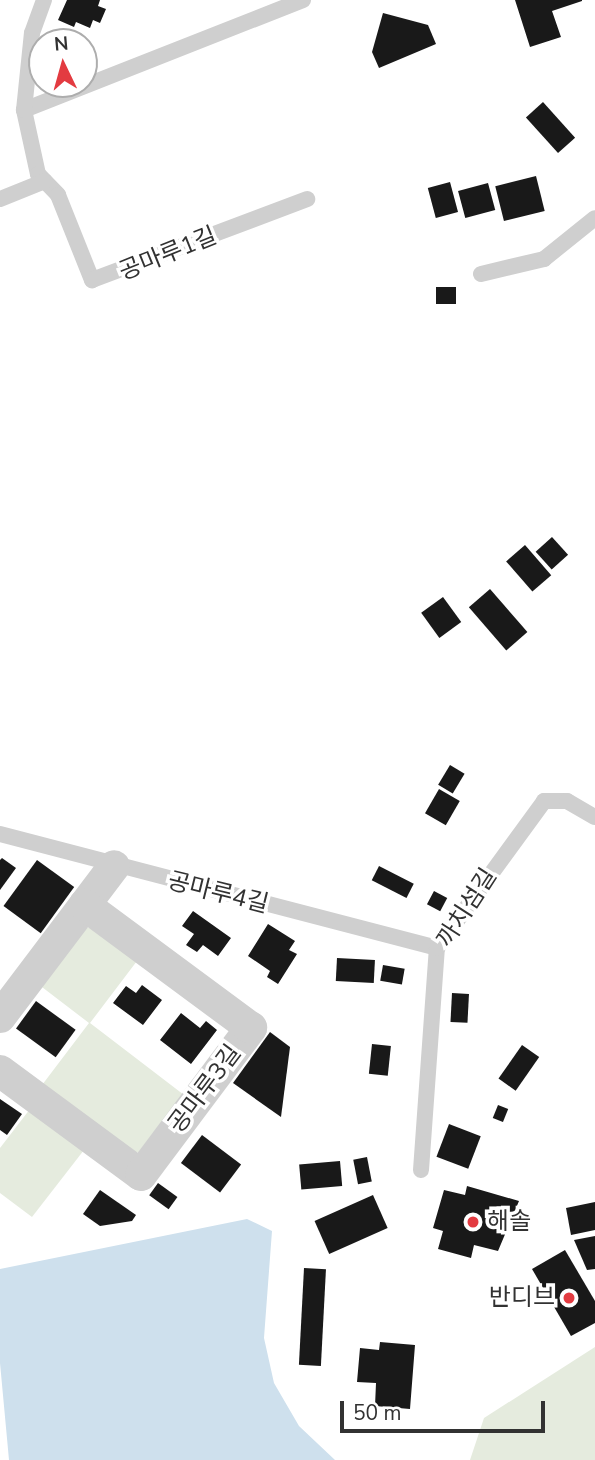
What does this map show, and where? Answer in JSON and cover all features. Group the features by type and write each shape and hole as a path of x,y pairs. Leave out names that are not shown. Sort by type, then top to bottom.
{"street":[{"path":"0,1017 114,866"},
{"name":"공마루3길","path":"0,1071 141,1175 251,1028 85,905"}],"lane":[{"name":"공마루1길","path":"44,0 32,33 24,110 38,174 58,195 92,280 103,281 307,199"},
{"path":"24,110 303,0"},
{"path":"0,199 45,181"},
{"path":"481,274 544,259 595,218"},
{"name":"까치섬길","path":"421,1170 437,948 544,802 567,801 595,817"},
{"name":"공마루4길","path":"0,834 114,866 437,948"}],"shaded area":[{"path":"96,926 140,957 90,1023 188,1098 145,1152 126,1153 39,1089 89,1023 38,984 78,930"},
{"path":"30,1109 84,1150 32,1217 0,1193 0,1148"},
{"path":"595,1347 595,1460 470,1460 484,1418"}],"water":[{"path":"247,1219 272,1231 264,1338 274,1383 299,1426 335,1460 9,1460 0,1363 0,1269"}],"building":[{"path":"67,0 100,0 98,6 106,9 100,23 93,20 90,28 76,22 74,27 58,20"},
{"path":"515,0 582,1 552,11 561,37 530,47"},
{"path":"383,13 428,25 436,44 379,68 372,52"},
{"path":"543,102 575,138 558,153 526,117"},
{"path":"536,176 545,211 504,221 495,186"},
{"path":"450,182 458,212 436,218 428,188"},
{"path":"488,183 495,210 465,218 458,191"},
{"path":"436,287 456,287 456,304 436,304"},
{"path":"552,537 568,555 552,570 536,552"},
{"path":"525,545 551,575 532,592 506,561"},
{"path":"490,589 527,632 506,650 469,607"},
{"path":"443,597 461,622 439,638 421,613"},
{"path":"450,765 465,774 453,793 438,785"},
{"path":"439,789 460,801 446,825 425,813"},
{"path":"2,858 16,868 0,890 0,860"},
{"path":"37,860 74,887 41,933 3,906"},
{"path":"379,866 414,884 406,898 372,880"},
{"path":"434,891 447,898 440,911 427,904"},
{"path":"193,911 231,938 218,956 203,945 197,952 186,945 194,934 182,926"},
{"path":"268,924 295,941 289,950 297,954 278,984 267,977 270,971 248,956"},
{"path":"337,958 375,960 374,983 336,981"},
{"path":"383,965 405,969 402,985 380,981"},
{"path":"142,985 162,1000 143,1025 113,1003 126,986 136,993"},
{"path":"452,993 469,994 467,1023 450,1022"},
{"path":"36,1001 76,1030 56,1057 16,1029"},
{"path":"181,1013 200,1028 206,1021 217,1030 191,1064 160,1040"},
{"path":"270,1032 290,1047 281,1117 233,1083"},
{"path":"372,1044 391,1046 388,1076 369,1074"},
{"path":"522,1045 539,1057 516,1091 498,1079"},
{"path":"0,1099 22,1114 7,1135 0,1130"},
{"path":"498,1105 508,1109 503,1122 493,1118"},
{"path":"449,1124 481,1136 468,1169 436,1157"},
{"path":"202,1135 241,1164 220,1192 181,1163"},
{"path":"367,1157 372,1182 358,1184 353,1160"},
{"path":"340,1161 342,1186 301,1189 299,1165"},
{"path":"158,1183 177,1197 169,1209 149,1195"},
{"path":"467,1186 519,1201 498,1251 474,1245 471,1258 438,1249 443,1231 433,1228 444,1190 465,1195"},
{"path":"100,1190 136,1215 132,1221 100,1226 83,1214"},
{"path":"373,1195 388,1228 329,1254 315,1221"},
{"path":"595,1202 595,1230 571,1235 566,1208"},
{"path":"595,1236 595,1269 587,1270 574,1240"},
{"path":"565,1250 595,1301 595,1323 571,1336 532,1269"},
{"path":"304,1268 326,1269 321,1366 299,1365"},
{"path":"380,1342 415,1345 410,1409 375,1406 376,1383 357,1382 360,1348 379,1350"}],"place":[{"name":"해솔","path":"473,1222"},
{"name":"반디브","path":"569,1298"}]}
